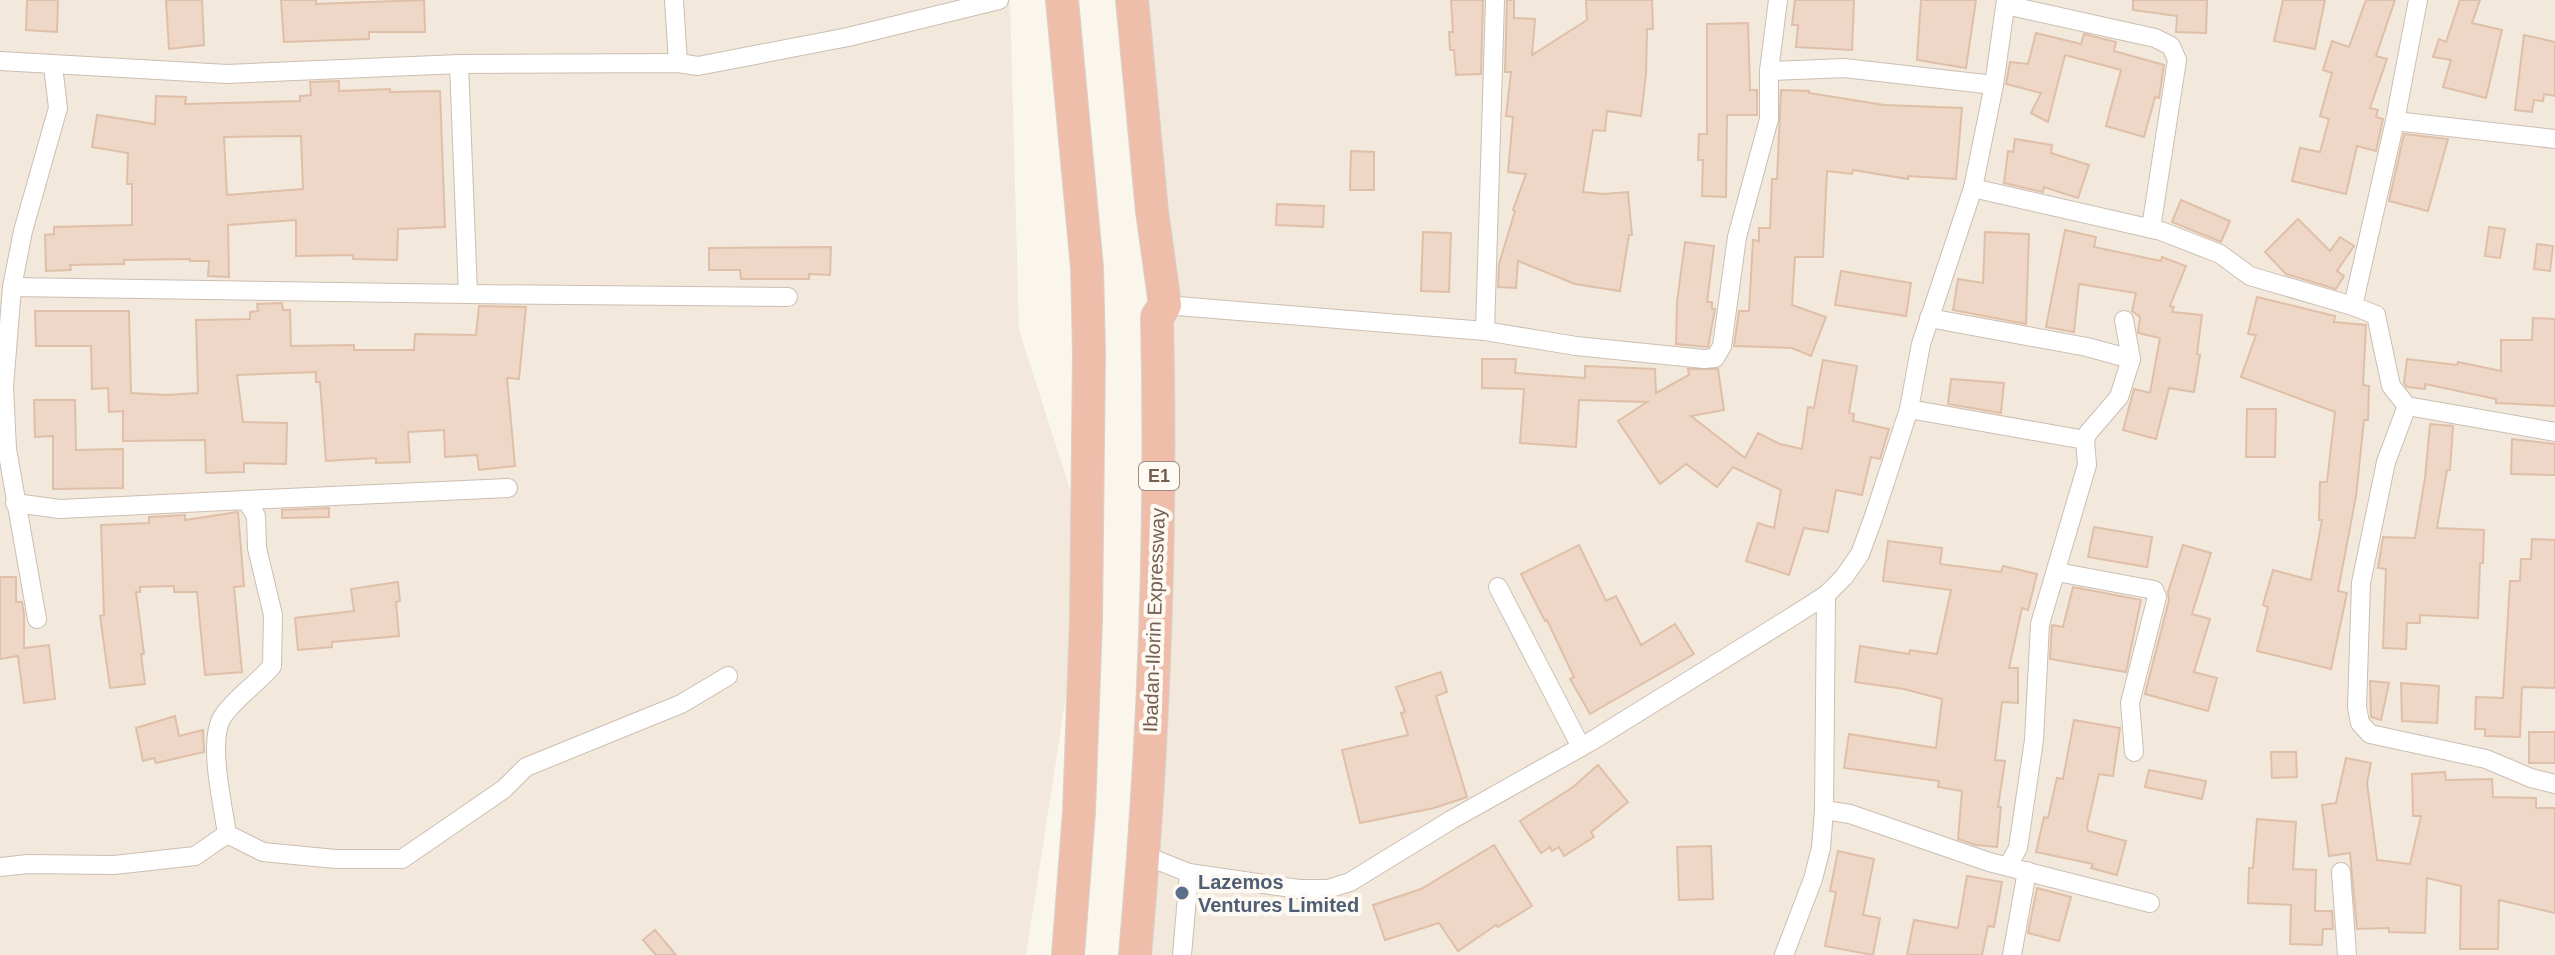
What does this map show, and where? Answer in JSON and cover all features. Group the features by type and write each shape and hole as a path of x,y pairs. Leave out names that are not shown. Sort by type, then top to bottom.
{"highway":[{"path":"1062,0 1087,268 1089,353 1086,620 1079,812 1068,955"},
{"name":"Ibadan-Ilorin Expressway","path":"1132,0 1152,211 1165,305 1157,317 1157,588 1144,855 1135,955"}],"street":[{"path":"674,0 678,63"},
{"path":"0,61 227,74 459,64 678,63 698,66 862,34 999,0"},
{"path":"1485,331 1495,0"},
{"path":"1165,305 1485,331 1576,346 1715,358 1722,346 1737,237 1769,119 1769,71 1778,0"},
{"path":"2353,306 2395,121 2418,0"},
{"path":"1144,855 1189,873 1299,889 1328,889 1350,882 1451,820 1581,747 1826,595 1860,554 1909,409 1921,344 1973,188 1994,85 2006,3 2155,38 2171,46 2177,60 2151,228"},
{"path":"459,64 468,294"},
{"path":"37,619 7,449 4,387 12,287 23,231 58,108 53,66"},
{"path":"1769,71 1844,68 1994,85"},
{"path":"2395,121 2555,139"},
{"path":"1973,188 2151,228 2220,254 2250,276 2376,315 2391,386 2407,406 2555,432"},
{"path":"12,287 788,297"},
{"path":"1929,318 2087,347 2131,359"},
{"path":"2008,866 2018,848 2034,740 2040,624 2087,465 2085,440 2119,397 2131,359 2124,320"},
{"path":"2407,406 2386,462 2361,583 2357,707 2360,723 2370,734 2486,759 2531,778 2555,784"},
{"path":"1909,409 2085,440"},
{"path":"15,503 60,509 508,488"},
{"path":"227,834 216,748 217,727 224,714 272,666 273,615 257,548 256,516 246,500"},
{"path":"2057,572 2154,590 2157,597 2130,703 2134,752"},
{"path":"1498,587 1581,747"},
{"path":"1784,955 1813,879 1821,848 1826,595"},
{"path":"227,834 263,852 336,859 402,859 504,789 526,767 681,704 728,676"},
{"path":"1824,810 1850,814 2008,866 2150,903"},
{"path":"0,867 28,864 114,865 195,856 227,834"},
{"path":"2012,955 2027,871"},
{"path":"2341,872 2347,955"},
{"path":"1182,955 1189,873"}],"shaded area":[{"path":"0,0 1010,0 1019,330 1089,548 1026,955 0,955"},
{"path":"1143,0 2555,0 2555,955 1137,955 1155,767 1148,73"}],"building":[{"path":"27,0 58,0 57,32 26,30"},
{"path":"166,0 202,0 204,45 169,49"},
{"path":"281,0 316,0 316,4 424,0 425,32 369,32 369,39 284,42"},
{"path":"1451,0 1483,0 1481,74 1456,75 1454,50 1450,50 1449,32 1453,32"},
{"path":"1507,0 1514,0 1514,18 1535,19 1532,55 1587,20 1586,0 1652,0 1653,29 1647,29 1641,116 1607,111 1605,131 1593,130 1583,192 1628,192 1632,235 1629,235 1620,291 1575,284 1518,261 1516,288 1498,287 1499,264 1526,174 1508,172 1513,117 1506,116 1511,72 1505,72"},
{"path":"1795,0 1854,0 1852,50 1796,47 1798,25 1792,25"},
{"path":"1921,0 1976,0 1966,68 1917,60"},
{"path":"2133,0 2207,0 2206,33 2176,32 2177,16 2133,10"},
{"path":"2283,0 2325,0 2315,49 2274,41"},
{"path":"2366,0 2395,0 2376,56 2387,59 2370,108 2378,110 2376,117 2383,119 2376,151 2357,146 2346,194 2292,181 2300,148 2320,152 2329,119 2320,116 2332,73 2323,70 2332,41 2349,47"},
{"path":"2460,0 2480,0 2472,23 2502,30 2486,98 2443,87 2451,60 2433,57 2439,39 2446,42"},
{"path":"1748,23 1750,90 1757,90 1757,115 1727,115 1726,197 1702,196 1703,160 1698,160 1699,134 1707,134 1707,24"},
{"path":"2036,33 2081,44 2084,34 2116,42 2114,51 2164,65 2159,98 2155,97 2144,137 2106,126 2121,70 2065,55 2048,122 2031,113 2041,93 2006,84 2010,62 2028,64"},
{"path":"2524,35 2555,42 2555,96 2544,94 2543,101 2534,100 2532,112 2515,110"},
{"path":"339,81 339,91 440,91 445,227 398,229 397,260 353,259 353,255 296,256 296,220 228,225 229,277 208,276 209,261 190,259 124,260 124,264 70,265 71,270 46,271 45,235 54,234 54,227 132,225 132,184 127,184 128,153 92,147 97,115 155,124 156,96 186,97 185,104 300,101 300,96 311,95 310,82","holes":["301,136 303,189 227,195 224,137"]},
{"path":"1781,90 1809,91 1884,105 1962,108 1956,179 1908,176 1908,179 1853,170 1852,174 1827,171 1823,257 1795,257 1792,305 1826,317 1811,356 1792,348 1734,346 1739,311 1749,311 1753,240 1759,241 1759,228 1770,228 1772,179 1777,179"},
{"path":"2404,134 2448,139 2428,211 2389,201"},
{"path":"2015,139 2052,145 2051,153 2089,165 2078,198 2044,187 2043,192 2004,183 2008,151 2013,152"},
{"path":"1351,151 1374,152 1374,190 1350,190"},
{"path":"2181,200 2230,221 2221,242 2172,222"},
{"path":"1277,204 1324,206 1323,227 1276,225"},
{"path":"2298,219 2330,251 2340,237 2354,246 2337,271 2344,276 2336,289 2286,274 2265,252"},
{"path":"2489,227 2505,229 2500,258 2485,256"},
{"path":"2065,230 2096,237 2094,247 2161,261 2162,257 2186,266 2170,306 2174,307 2172,312 2202,315 2194,392 2169,388 2156,439 2123,430 2134,389 2150,393 2160,338 2138,333 2140,317 2132,311 2136,293 2079,284 2074,332 2046,327"},
{"path":"1423,232 1451,233 1449,292 1421,291"},
{"path":"1985,232 2029,234 2026,324 1953,310 1958,279 1983,283"},
{"path":"1685,242 1714,246 1707,302 1712,302 1712,309 1715,309 1708,347 1676,344 1677,302"},
{"path":"2537,244 2553,246 2550,271 2534,269"},
{"path":"831,247 830,275 809,274 809,279 741,279 740,270 709,270 709,248"},
{"path":"1841,271 1911,283 1906,316 1835,305"},
{"path":"2257,297 2335,316 2334,322 2366,325 2363,385 2369,386 2368,420 2364,420 2356,496 2338,591 2347,593 2331,669 2257,651 2268,607 2263,605 2273,570 2311,580 2322,520 2319,520 2320,482 2327,482 2335,412 2241,377 2256,335 2248,334"},
{"path":"282,303 283,310 290,310 291,346 354,345 354,350 414,350 415,334 476,335 479,306 526,307 519,379 507,378 515,466 479,470 477,455 445,457 444,430 408,432 410,462 376,463 376,458 326,461 320,382 316,382 316,372 237,375 243,422 287,423 286,464 244,463 244,472 206,473 205,440 123,441 123,411 109,412 108,388 92,389 91,346 36,346 35,311 129,311 131,393 198,393 196,320 250,319 250,312 258,311 257,304"},
{"path":"2533,318 2555,319 2555,406 2496,403 2496,399 2425,384 2425,389 2407,387 2404,383 2407,359 2457,365 2458,362 2501,371 2501,340 2532,340"},
{"path":"1482,359 1516,359 1515,373 1585,378 1585,366 1655,369 1656,393 1689,375 1688,369 1718,369 1724,410 1691,416 1745,458 1758,433 1780,444 1802,449 1808,407 1814,408 1823,360 1857,366 1849,413 1854,414 1853,421 1889,429 1880,459 1871,457 1862,495 1836,490 1828,532 1804,528 1789,575 1746,561 1758,523 1774,528 1781,490 1733,467 1717,487 1686,464 1660,484 1618,421 1647,402 1579,400 1576,447 1520,443 1524,389 1482,388"},
{"path":"1951,379 2004,383 2001,413 1948,404"},
{"path":"34,400 75,400 76,450 123,449 123,488 53,489 53,436 35,437"},
{"path":"2247,409 2276,409 2275,457 2246,457"},
{"path":"2430,424 2453,426 2450,470 2447,470 2437,528 2484,530 2478,618 2420,615 2420,623 2407,623 2406,649 2383,648 2386,569 2378,568 2383,537 2415,538"},
{"path":"2512,439 2555,444 2555,475 2511,474"},
{"path":"329,508 329,517 282,518 282,510"},
{"path":"238,512 244,586 234,587 242,672 205,675 197,592 174,592 174,586 140,587 140,592 136,592 145,684 110,688 100,616 104,615 101,525 149,523 149,517 185,515 185,520"},
{"path":"2094,527 2152,537 2147,567 2088,557"},
{"path":"2532,539 2555,540 2555,688 2522,687 2520,737 2485,736 2485,729 2475,729 2476,697 2503,698 2510,581 2520,581 2521,559 2531,559"},
{"path":"1888,541 1942,548 1940,564 2001,572 2003,566 2037,574 2028,610 2022,608 2009,668 2018,668 2018,703 2002,702 1995,760 2005,761 1998,807 2001,807 1997,847 1958,839 1962,791 1938,787 1939,781 1844,768 1849,734 1936,748 1942,699 1904,689 1855,682 1860,646 1909,654 1910,650 1937,654 1951,590 1883,581"},
{"path":"1579,545 1606,601 1616,596 1641,645 1675,624 1694,654 1590,714 1570,679 1574,677 1547,620 1521,574"},
{"path":"2183,545 2211,553 2192,614 2210,619 2194,672 2217,678 2208,711 2145,694 2169,600 2168,592"},
{"path":"0,577 16,577 16,602 22,602 24,614 24,648 49,645 55,699 24,703 18,656 0,659"},
{"path":"398,582 399,636 332,642 332,647 298,650 295,618 354,611 351,589"},
{"path":"2073,587 2141,600 2126,672 2050,659 2052,625 2063,627"},
{"path":"1441,672 1447,692 1436,696 1467,797 1434,808 1360,823 1342,750 1408,735 1401,713 1405,712 1396,687"},
{"path":"2370,681 2389,683 2381,720 2371,717"},
{"path":"2401,683 2439,686 2437,723 2402,721"},
{"path":"175,716 179,736 203,730 204,752 156,763 154,758 143,761 136,728"},
{"path":"2074,720 2120,728 2113,776 2099,774 2087,827 2088,831 2126,841 2117,875 2091,868 2093,864 2036,852 2057,778 2063,779"},
{"path":"2529,732 2555,732 2555,763 2529,763"},
{"path":"2271,752 2296,752 2297,777 2272,778"},
{"path":"2346,758 2371,763 2367,783 2377,860 2410,864 2421,816 2413,816 2412,774 2445,772 2446,780 2492,779 2493,797 2536,798 2536,808 2555,808 2555,913 2499,900 2498,949 2460,949 2461,886 2427,878 2425,933 2389,932 2389,928 2357,929 2350,853 2329,856 2322,805 2336,803"},
{"path":"1598,765 1628,802 1591,832 1594,837 1564,856 1559,847 1552,851 1550,847 1541,853 1520,821 1573,787"},
{"path":"2149,770 2206,781 2202,799 2145,787"},
{"path":"2257,819 2296,822 2293,869 2316,870 2315,911 2332,911 2333,929 2323,929 2322,945 2290,944 2291,905 2248,903 2249,868 2253,868"},
{"path":"1494,845 1532,906 1498,927 1496,925 1458,951 1439,923 1385,940 1373,905 1421,889"},
{"path":"1711,846 1713,899 1679,900 1677,847"},
{"path":"1838,851 1874,859 1863,915 1880,918 1873,955 1825,946 1836,892 1830,891"},
{"path":"1967,876 2002,882 1994,927 1988,926 1982,955 1907,955 1914,920 1958,928"},
{"path":"2037,888 2071,897 2059,941 2028,933"},
{"path":"655,930 676,955 656,955 643,940"}],"place":[{"name":"Lazemos Ventures Limited","path":"1182,893"}]}
